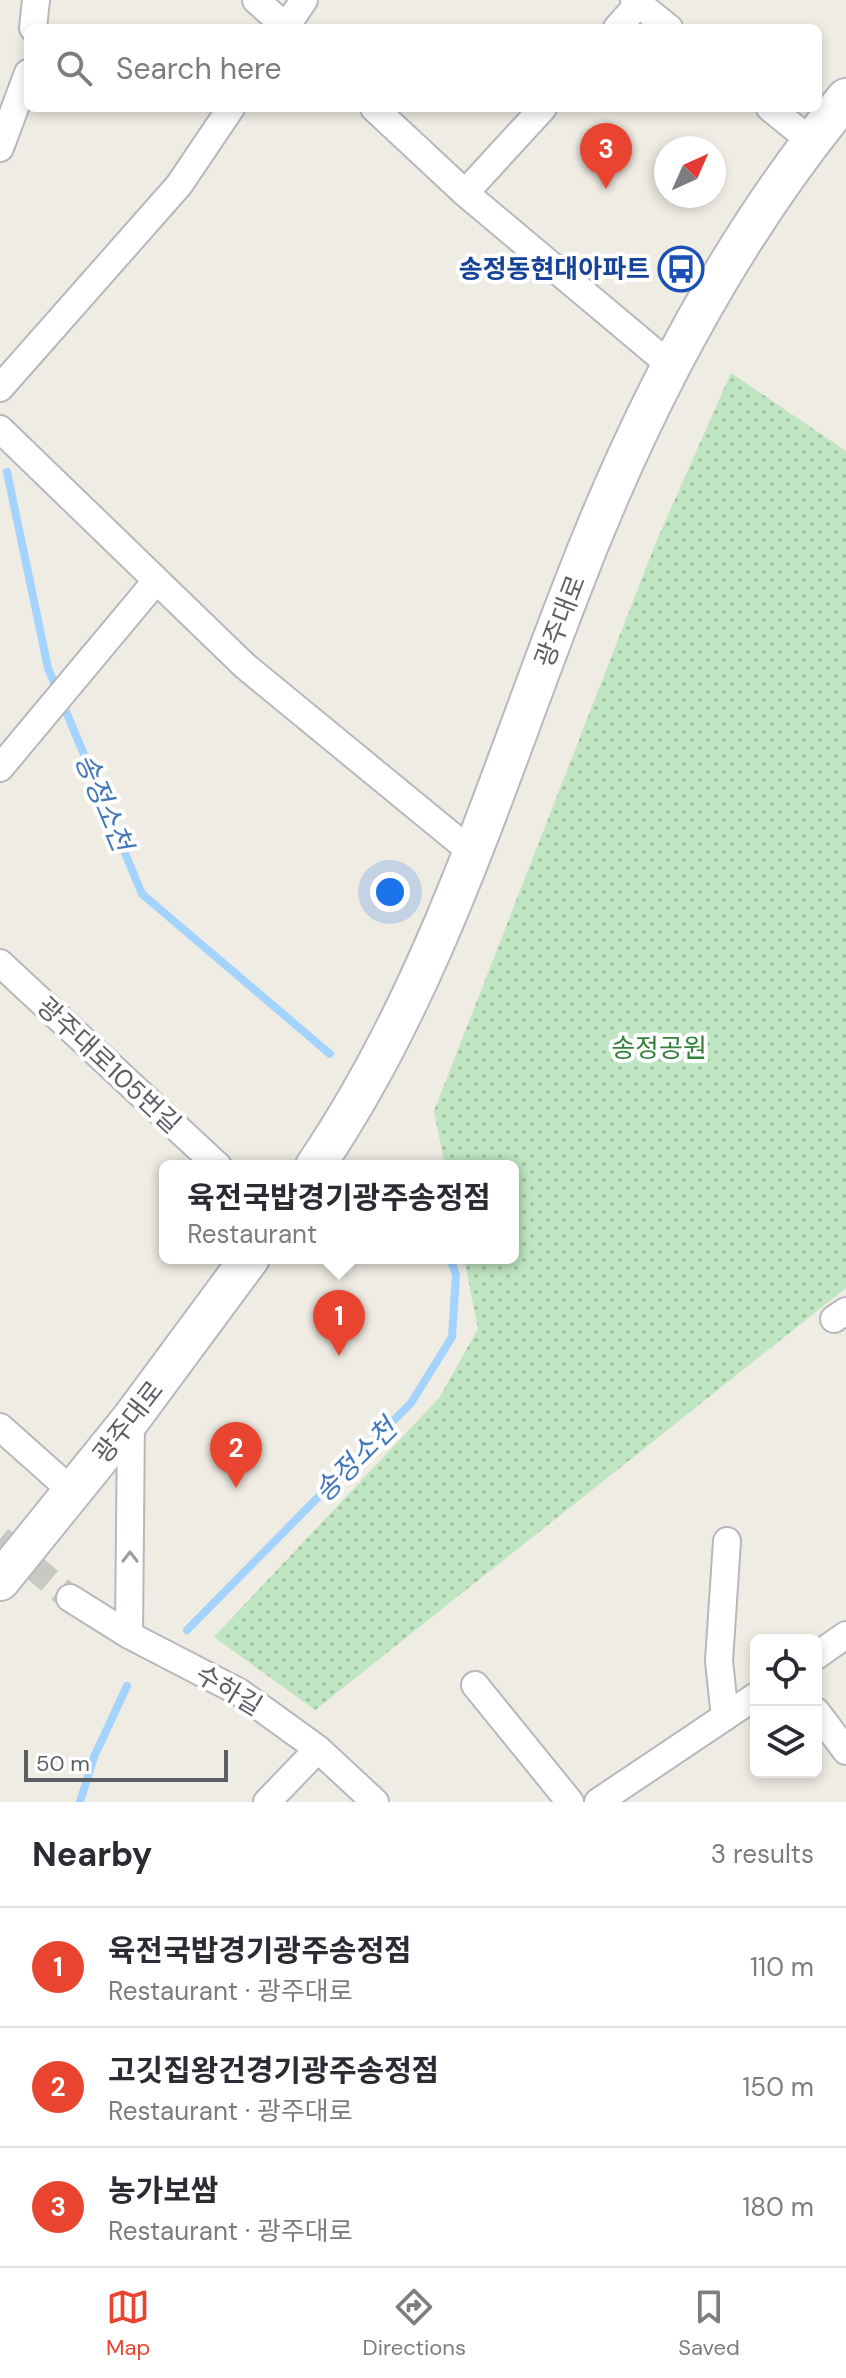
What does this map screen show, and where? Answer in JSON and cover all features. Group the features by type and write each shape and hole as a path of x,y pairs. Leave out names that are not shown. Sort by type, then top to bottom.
{"street":[{"path":"33,24 36,0"},
{"path":"256,0 282,24"},
{"path":"289,24 304,0"},
{"path":"620,24 639,1 665,24"},
{"path":"0,148 24,84"},
{"name":"광주대로","path":"319,1160 344,1123 408,1004 474,854 570,592 618,476 670,365 730,263 811,141 846,98"},
{"path":"0,388 179,185 228,112"},
{"path":"378,112 465,193 670,365"},
{"path":"465,193 539,112"},
{"path":"775,112 811,141"},
{"path":"0,429 245,666 474,854"},
{"path":"0,768 156,581"},
{"name":"광주대로105번길","path":"0,963 212,1160"},
{"name":"광주대로","path":"0,1581 131,1419 246,1264"},
{"path":"129,1635 131,1419"},
{"path":"0,1427 73,1492"},
{"path":"725,1717 719,1661 727,1541"},
{"name":"수하길","path":"70,1598 129,1635 239,1692 318,1749 375,1802"},
{"path":"822,1652 846,1635"},
{"path":"475,1685 570,1802"},
{"path":"598,1802 750,1700"},
{"path":"822,1719 846,1751"},
{"path":"267,1802 318,1749"}],"green space":[{"name":"송정공원","path":"731,373 846,451 846,1288 315,1710 214,1637 439,1398 478,1329 465,1264 519,1264 519,1160 444,1160 434,1111 657,540"}],"waterway":[{"name":"송정소천","path":"7,472 48,668 142,894 330,1054"},
{"name":"송정소천","path":"187,1630 411,1403 452,1337 456,1275 452,1264"},
{"name":"송정소천","path":"80,1802 94,1757 127,1686"}],"tunnel":[{"path":"0,1539 70,1598"}],"place":[{"name":"농가보쌈","path":"606,189"},
{"name":"송정동현대아파트","path":"681,269"},
{"name":"육전국밥경기광주송정점","path":"339,1356"},
{"name":"고깃집왕건경기광주송정점","path":"236,1488"}]}
